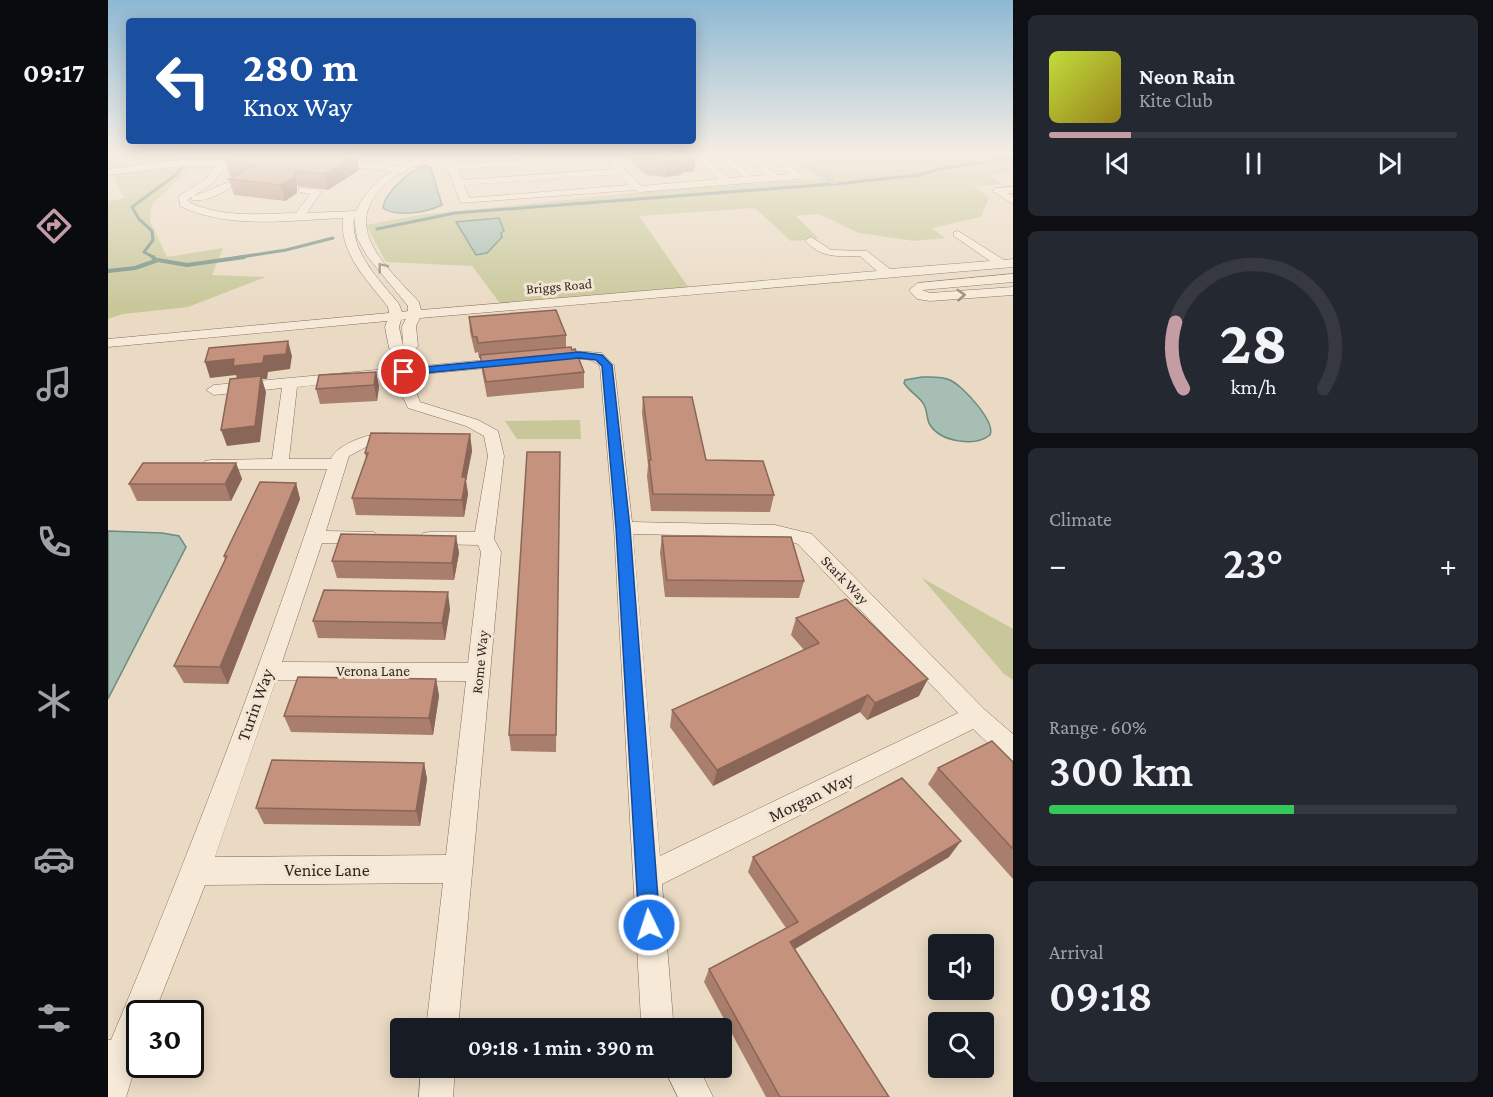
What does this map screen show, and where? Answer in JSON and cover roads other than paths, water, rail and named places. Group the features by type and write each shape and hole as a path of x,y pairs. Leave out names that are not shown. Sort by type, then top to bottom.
{"street":[{"path":"188,207 228,216 354,214"},
{"path":"300,215 305,207"},
{"path":"354,207 347,229 352,248 394,307 396,316 392,327 396,348 404,363"},
{"path":"354,214 366,245 414,306 415,314 409,326 411,346 404,363"},
{"path":"958,234 1007,263"},
{"path":"811,240 821,250 830,253 863,253 888,273"},
{"name":"Briggs Road","path":"108,343 1007,263"},
{"path":"986,265 1010,280"},
{"path":"1010,280 918,287 915,290 921,296 930,297 1013,291"},
{"path":"214,390 290,383 404,363 579,355 599,357 605,361 623,528 657,1018"},
{"name":"Rome Way","path":"404,363 406,387 414,405 472,423 492,434 496,456 484,538 491,552 443,1018"},
{"path":"280,464 290,383"},
{"name":"Turin Way","path":"108,1097 115,1057 196,871 315,537 341,454 352,446 368,440 420,439"},
{"path":"190,465 338,464"},
{"name":"Stark Way","path":"623,528 775,531 805,539 976,716 1013,750"},
{"path":"315,537 383,537"},
{"path":"416,538 484,538"},
{"name":"Verona Lane","path":"267,671 479,672"},
{"name":"Morgan Way","path":"646,877 976,716"},
{"name":"Venice Lane","path":"196,871 459,870"},
{"path":"436,1097 437,1078"},
{"path":"686,1078 696,1097"}],"waterway":[{"path":"132,207 139,219 152,231 153,240 144,252 155,258"},
{"path":"377,229 455,213 530,207"},
{"path":"234,258 286,250 333,238"},
{"path":"153,257 155,261"},
{"path":"108,271 135,268 158,260 187,265 244,257"}]}
